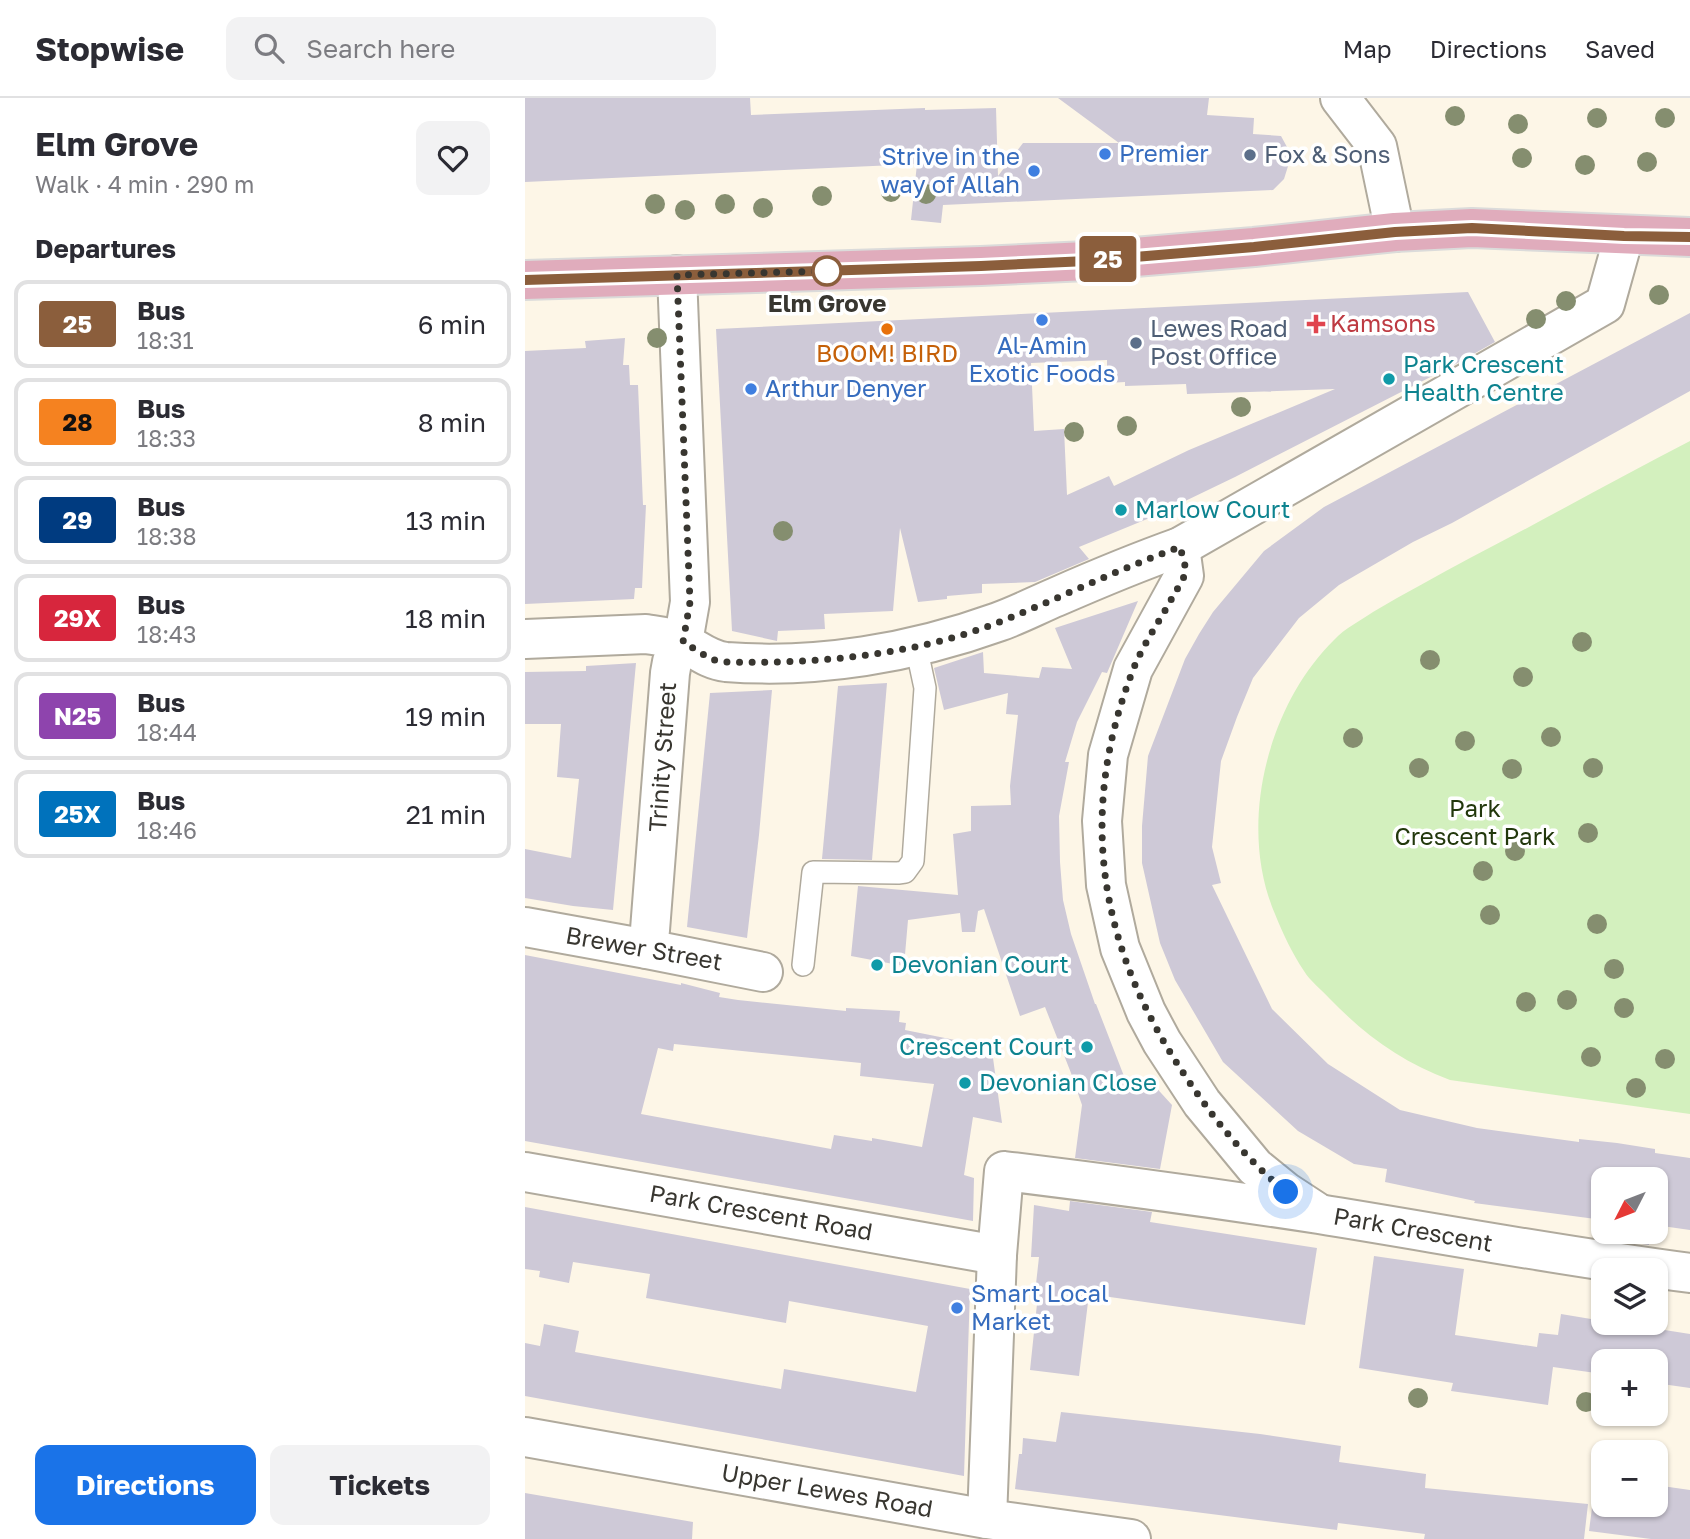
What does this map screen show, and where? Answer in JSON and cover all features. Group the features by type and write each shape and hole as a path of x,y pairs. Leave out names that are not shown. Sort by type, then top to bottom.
{"main road":[{"path":"525,280 928,268 1157,255 1395,232 1472,228 1690,237"}],"street":[{"path":"1341,98 1377,146 1395,232"},
{"path":"525,639 665,636 683,642 711,659 723,662 765,663 844,658 916,646 1001,621 1132,564 1180,547 1605,304 1624,236"},
{"name":"Trinity Street","path":"647,948 670,673 672,662 683,642 690,602 677,275"},
{"name":"Park Crescent","path":"1180,547 1184,576 1133,669 1108,755 1102,821 1106,885 1120,948 1146,1012 1202,1103 1255,1167 1321,1215 1494,1245 1690,1273"},
{"name":"Brewer Street","path":"525,928 647,948 763,972"},
{"path":"987,1519 997,1255 1005,1171 1321,1215"},
{"name":"Park Crescent Road","path":"525,1172 997,1255"},
{"name":"Upper Lewes Road","path":"525,1437 987,1519 1131,1539"}],"lane":[{"path":"803,965 813,872 898,873 905,872 913,861 925,688 916,646"}],"green space":[{"name":"Park Crescent Park","path":"1690,441 1690,1114 1450,1080 1432,1073 1400,1056 1356,1024 1309,978 1288,943 1264,880 1259,843 1259,806 1265,769 1276,732 1291,698 1311,667 1348,628 1433,578"}],"building":[{"path":"525,98 750,98 751,115 996,108 998,176 1023,143 1119,143 1058,98 1209,98 1207,115 1254,118 1253,134 1281,136 1287,147 1289,163 1284,179 1273,190 943,205 941,223 911,220 917,164 525,182"},
{"path":"1468,292 1495,342 1235,477 1152,517 1079,547 1089,559 1035,582 982,584 982,593 918,602 900,528 893,611 824,614 825,629 778,631 777,641 732,631 716,329","holes":["1107,360 1107,383 1125,382 1125,386 1186,384 1187,394 1335,389 1189,450 1114,486 1109,476 1067,495 1064,429 1034,431 1031,363"]},
{"path":"1690,313 1690,391 1413,542 1339,585 1299,618 1253,678 1221,761 1212,847 1221,883 1212,885 1272,1009 1328,1064 1400,1110 1477,1128 1579,1142 1579,1139 1617,1143 1655,1149 1655,1153 1690,1158 1690,1230 1668,1227 1668,1167 1591,1167 1591,1218 1474,1203 1475,1201 1385,1182 1387,1169 1354,1164 1298,1131 1223,1062 1175,980 1160,943 1142,863 1148,756 1185,659 1213,612 1264,551 1324,507"},
{"path":"625,338 623,365 629,365 630,385 638,385 643,505 646,505 642,588 635,588 634,599 525,604 525,351 586,348 585,341"},
{"path":"1138,601 1107,673 1102,672 1077,722 1065,762 1069,762 1059,816 1060,862 1063,900 1071,934 1129,1089 1151,1082 1172,1105 1160,1169 1075,1158 1082,1105 1071,1073 1045,1007 1020,1016 984,909 978,911 975,932 962,932 960,913 908,920 904,966 851,956 858,886 958,895 953,834 971,831 971,806 1011,805 1010,786 1018,715 1006,714 1008,693 944,710 934,668 983,652 984,673 1039,678 1042,667 1072,669 1055,628"},
{"path":"636,663 613,910 525,898 525,849 571,858 579,779 557,777 561,724 525,724 525,672 586,671 586,666"},
{"path":"887,683 872,860 822,859 838,686"},
{"path":"772,690 747,938 687,927 710,693"},
{"path":"525,955 681,983 720,993 719,997 738,1000 846,1011 846,1008 900,1011 899,1022 906,1023 905,1030 960,1041 958,1051 993,1058 1002,1123 973,1117 964,1175 974,1178 973,1221 525,1141","holes":["674,1044 861,1063 860,1076 934,1084 922,1147 872,1138 872,1141 834,1135 831,1149 641,1114 658,1048 673,1051"]},
{"path":"1070,1201 1152,1212 1150,1222 1317,1248 1305,1325 1089,1294 1079,1376 1030,1370 1039,1285 1036,1284 1039,1257 1031,1257 1034,1205 1069,1211"},
{"path":"525,1207 970,1289 964,1476 525,1396 525,1343 540,1346 544,1324 579,1331 575,1352 781,1389 784,1369 916,1392 928,1326 789,1301 786,1323 646,1298 650,1274 573,1262 569,1283 539,1277 540,1271 525,1269"},
{"path":"1374,1256 1464,1269 1455,1335 1537,1347 1539,1333 1558,1335 1561,1314 1591,1319 1591,1335 1668,1335 1668,1331 1690,1334 1690,1388 1668,1385 1668,1349 1591,1349 1591,1372 1553,1367 1548,1405 1451,1391 1453,1383 1359,1368"},
{"path":"1061,1412 1260,1434 1341,1446 1339,1462 1426,1474 1425,1488 1588,1504 1584,1539 1424,1539 1425,1534 1338,1523 1337,1530 1015,1489 1023,1438 1056,1442"},
{"path":"1668,1487 1690,1490 1690,1539 1651,1539 1589,1531 1591,1516 1668,1517"},
{"path":"525,1493 693,1522 692,1539 525,1539"}],"bus line":[{"name":"25","path":"525,280 1087,261 1395,232 1472,228 1690,237"}],"place":[{"name":"Premier","path":"1105,154"},
{"name":"Fox & Sons","path":"1250,155"},
{"name":"Strive in the way of Allah","path":"1034,171"},
{"name":"Elm Grove","path":"827,271"},
{"name":"Al-Amin Exotic Foods","path":"1042,320"},
{"name":"Kamsons","path":"1316,324"},
{"name":"BOOM! BIRD","path":"887,329"},
{"name":"Lewes Road Post Office","path":"1136,343"},
{"name":"Park Crescent Health Centre","path":"1389,379"},
{"name":"Arthur Denyer","path":"751,389"},
{"name":"Marlow Court","path":"1121,510"},
{"name":"Devonian Court","path":"877,965"},
{"name":"Crescent Court","path":"1087,1047"},
{"name":"Devonian Close","path":"965,1083"},
{"name":"Smart Local Market","path":"957,1308"}],"route":[{"path":"827,271 677,275 690,602 683,642 711,659 723,662 765,663 866,656 950,637 1001,621 1132,564 1180,547 1184,576 1133,669 1108,755 1102,821 1106,885 1120,948 1146,1012 1162,1042 1202,1103 1225,1131 1255,1167 1286,1192"}]}
